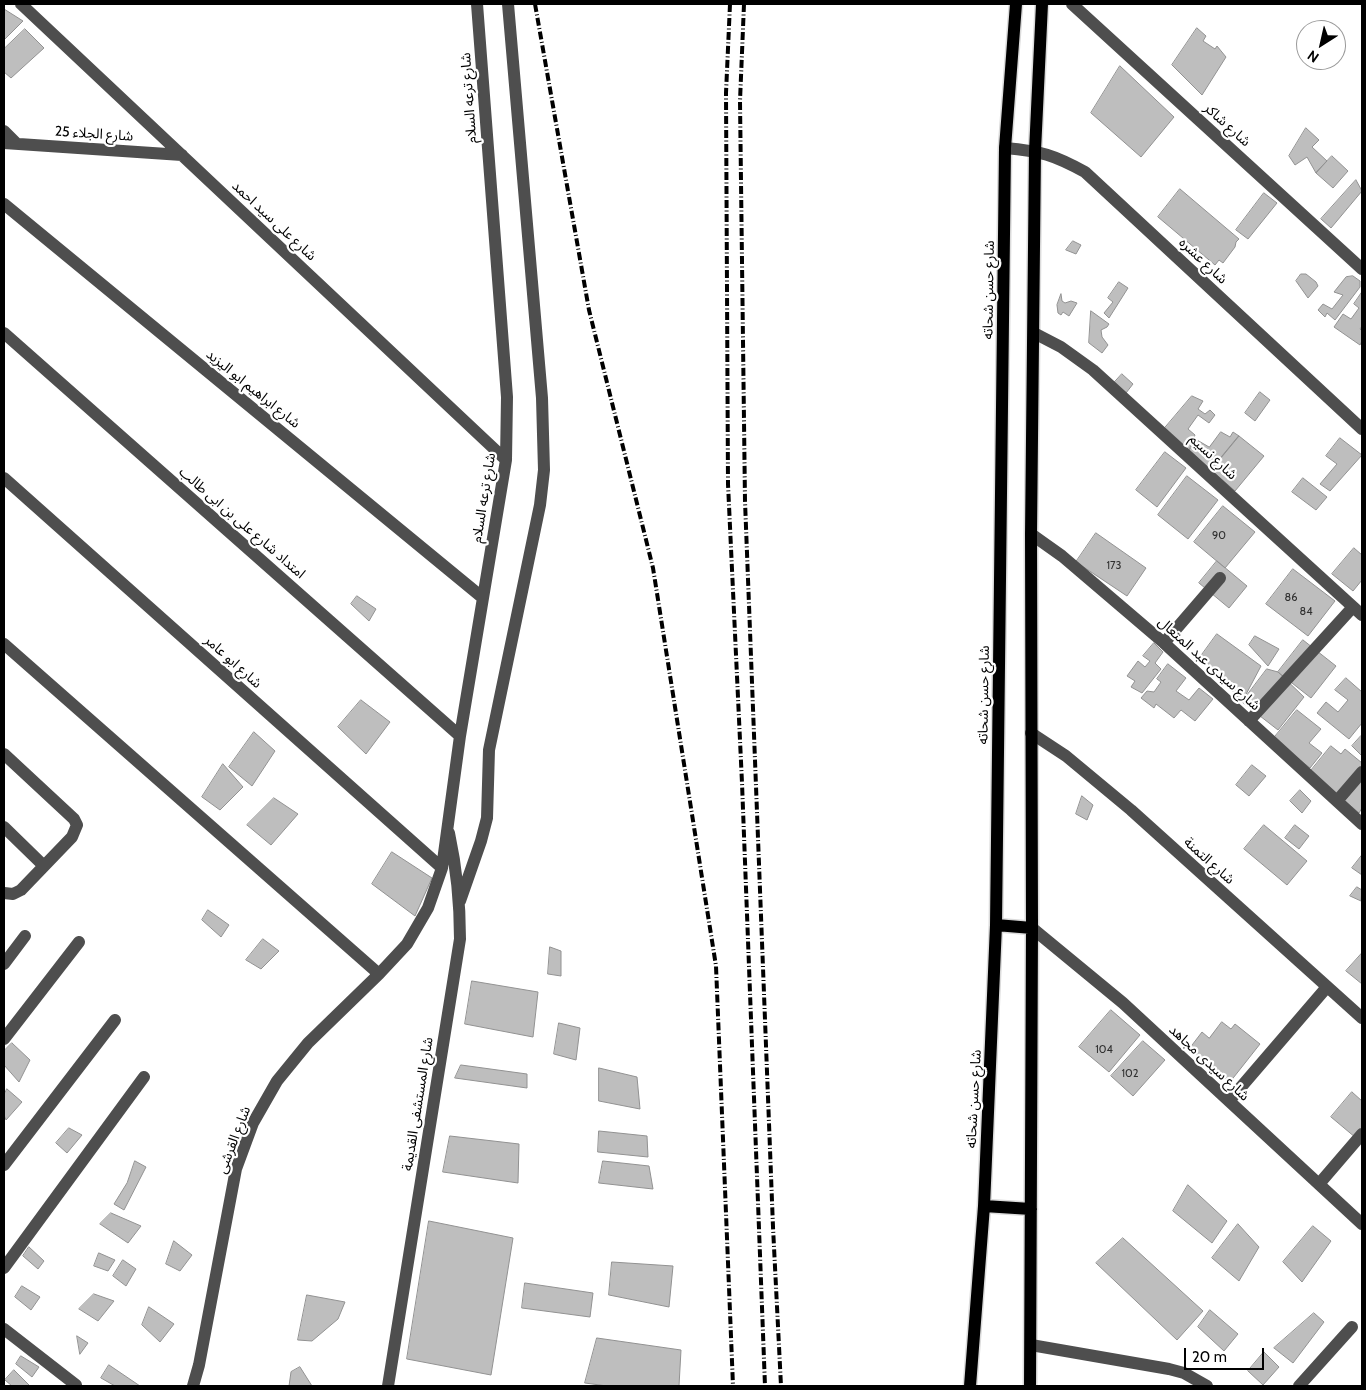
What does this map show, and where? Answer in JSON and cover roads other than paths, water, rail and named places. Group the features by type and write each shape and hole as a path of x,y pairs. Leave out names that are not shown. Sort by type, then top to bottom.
{"main road":[{"name":"شارع حسن شحاته","path":"970,1386 984,1206 996,925 1005,148 1016,4"},
{"path":"1030,1386 1031,534 1035,150 1042,4"},
{"path":"996,925 1032,928"},
{"path":"984,1206 1031,1209"}],"street":[{"name":"شارع على سيد احمد","path":"21,4 506,460"},
{"name":"شارع ترعه السلام","path":"379,974 407,944 428,908 442,868 460,736 506,460 507,397 477,4"},
{"path":"460,901 481,841 486,818 489,750 540,505 544,470 541,388 508,4"},
{"name":"شارع شاكر","path":"1072,4 1362,268"},
{"path":"4,131 17,144"},
{"name":"شارع الجلاء 25","path":"4,143 182,155"},
{"name":"شارع عشره","path":"1005,148 1035,150 1059,158 1085,172 1362,429"},
{"name":"شارع ابراهيم ابو اليزيد","path":"4,204 483,598"},
{"name":"امتداد شارع على بن ابى طالب","path":"4,333 460,736"},
{"name":"شارع نسيم","path":"1034,333 1061,347 1093,370 1358,611"},
{"name":"شارع ابو عامر","path":"4,478 442,868"},
{"name":"شارع سيدى عبد المتعال","path":"1031,534 1062,556 1164,643 1362,824"},
{"path":"1164,643 1220,578"},
{"path":"1249,721 1358,611"},
{"path":"4,644 379,974"},
{"name":"شارع التمنة","path":"1031,733 1066,756 1131,810 1362,1018"},
{"path":"4,754 74,820 77,826 72,837 21,890 13,894 4,893"},
{"path":"1337,801 1362,772"},
{"name":"شارع المستشفى القديمة","path":"388,1386 460,940 460,901 456,863 447,826"},
{"path":"4,827 44,866"},
{"name":"شارع سيدى مجاهد","path":"1032,928 1123,1003 1362,1224"},
{"path":"4,964 25,936"},
{"path":"4,1038 79,942"},
{"name":"شارع القرشى","path":"193,1386 199,1365 236,1169 253,1124 277,1081 308,1043 379,974"},
{"path":"1229,1101 1327,987"},
{"path":"4,1165 115,1020"},
{"path":"4,1268 144,1077"},
{"path":"1319,1184 1362,1134"},
{"path":"1299,1386 1352,1327"},
{"path":"4,1329 76,1386"},
{"path":"1031,1345 1169,1369 1184,1373 1207,1386"}],"railway":[{"path":"535,4 589,310 653,568 716,966 733,1386"},
{"path":"730,4 726,93 728,484 742,783 765,1386"},
{"path":"744,4 740,101 745,501 773,1227 781,1386"}]}
